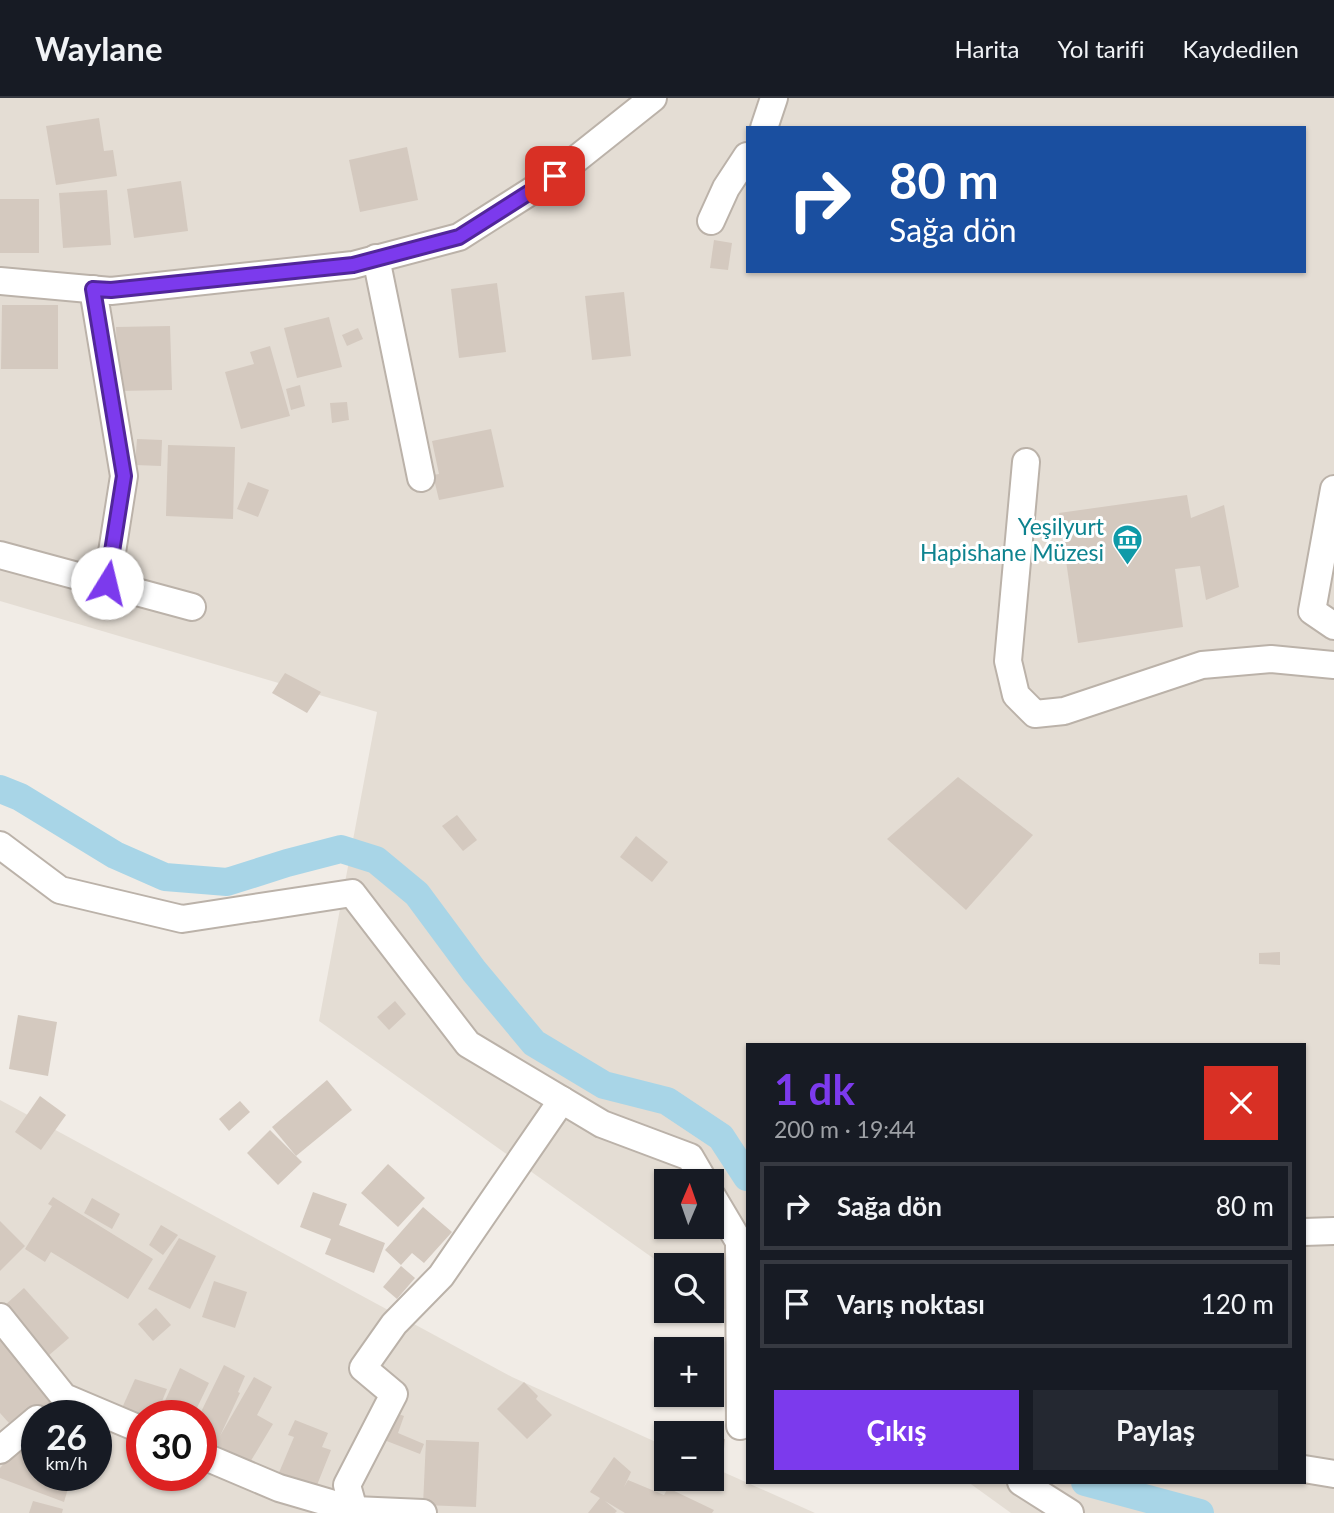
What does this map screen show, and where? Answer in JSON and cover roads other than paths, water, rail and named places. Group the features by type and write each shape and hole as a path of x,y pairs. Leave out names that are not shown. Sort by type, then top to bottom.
{"street":[{"path":"0,281 111,290 353,265 459,237 555,176 653,98"},
{"path":"765,126 774,98"},
{"path":"710,221 726,188 746,158"},
{"path":"376,258 421,478"},
{"path":"93,289 124,476 107,583"},
{"path":"1026,462 1009,661 1016,695 1035,714 1064,711 1202,665 1271,659 1334,665"},
{"path":"1334,489 1312,611 1334,626"},
{"path":"0,555 192,607"},
{"path":"0,845 60,890 182,919 352,893 468,1044 602,1124 690,1157 697,1169"},
{"path":"353,1511 347,1485 394,1394 363,1368 394,1324 441,1276 562,1100"},
{"path":"724,1216 743,1248 740,1426"},
{"path":"1306,1232 1334,1231"},
{"path":"0,1317 64,1397 126,1423"},
{"path":"60,1400 64,1397"},
{"path":"0,1450 21,1432"},
{"path":"217,1462 279,1488 353,1511 423,1513"},
{"path":"1306,1470 1334,1474"},
{"path":"1024,1484 1070,1513"}],"waterway":[{"path":"0,789 20,797 115,855 165,877 227,882 341,849 376,860 417,894 474,971 534,1043 604,1085 667,1101 721,1137 746,1175"},
{"path":"1092,1484 1200,1513"}],"place":[{"name":"Yeşilyurt Hapishane Müzesi","path":"1127,567"}]}
